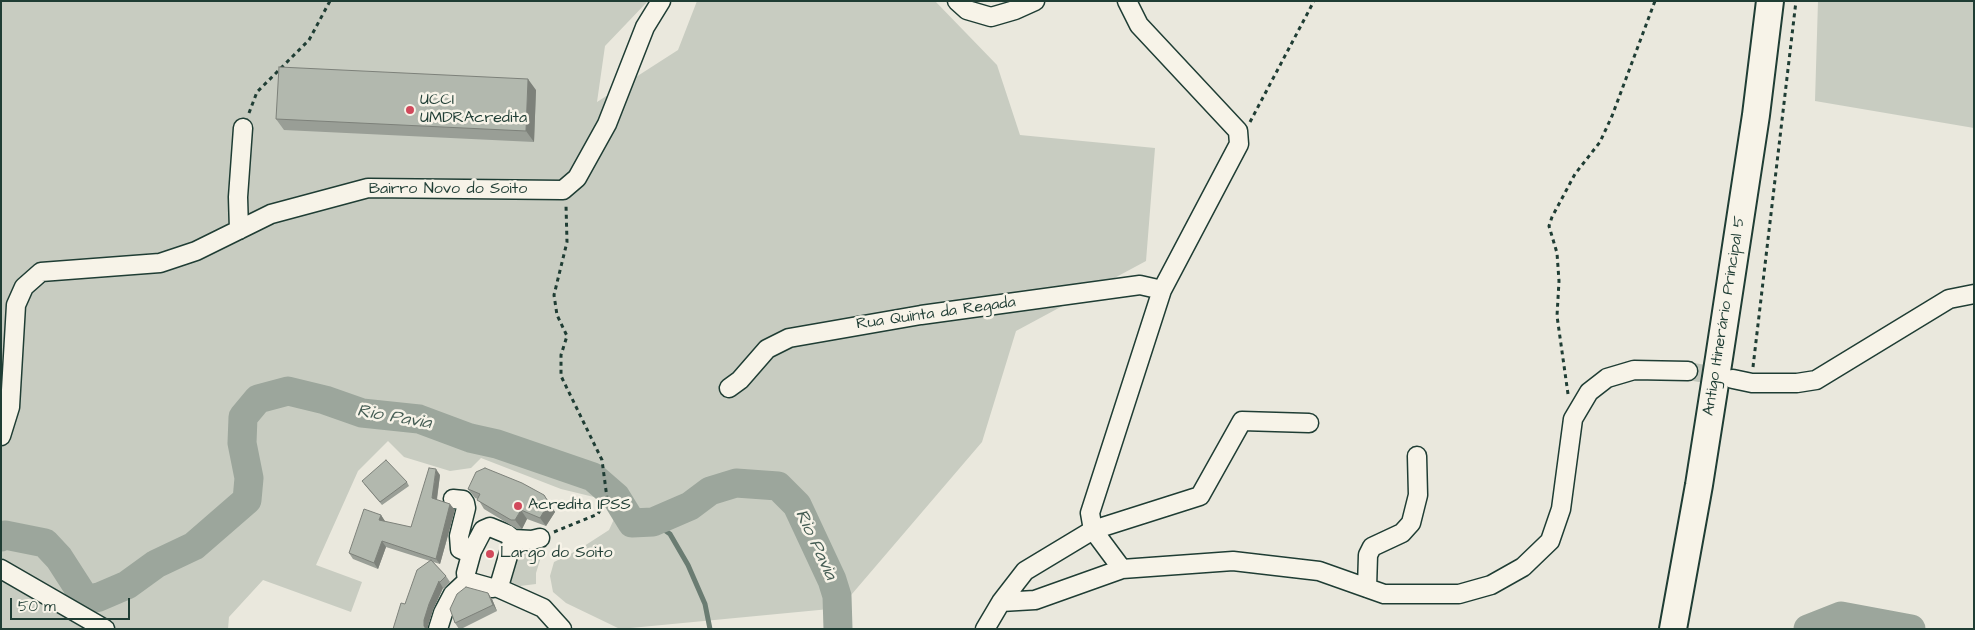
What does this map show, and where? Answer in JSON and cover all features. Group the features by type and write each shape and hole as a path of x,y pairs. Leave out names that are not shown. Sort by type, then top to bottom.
{"highway":[{"name":"Antigo Itinerário Principal 5","path":"1673,629 1699,485 1725,320 1756,114 1770,1"}],"street":[{"path":"562,190 577,178 607,124 645,27 661,1"},
{"path":"957,1 968,10 991,16 1015,10 1035,1"},
{"path":"1122,569 1093,530 1090,513 1162,290 1239,144 1238,131 1139,25 1127,1"},
{"path":"239,230 238,197 244,128"},
{"name":"Bairro Novo do Soito","path":"1,436 10,407 16,305 24,286 41,272 160,262 196,251 271,214 368,188 562,190"},
{"name":"Rua Quinta da Regada","path":"729,388 740,380 767,349 789,338 921,315 1140,285 1162,290"},
{"path":"1733,379 1752,383 1797,383 1816,380 1949,299 1974,294"},
{"path":"1001,602 1034,600 1122,569 1233,561 1319,571 1384,594 1459,594 1491,585 1523,567 1550,541 1561,509 1573,419 1590,392 1607,378 1634,370 1688,371"},
{"path":"985,629 1001,602 1025,572 1093,530 1200,496 1242,421 1309,423"},
{"path":"1367,588 1368,555 1372,547 1402,533 1411,522 1418,496 1417,456"},
{"path":"453,499 463,500 466,508 459,536 459,546 462,551 472,551"},
{"path":"468,581 466,573 472,551 486,528 490,527 507,534 512,539 532,540 540,538"},
{"path":"496,587 500,583 512,539"},
{"path":"1,570 105,629"},
{"path":"468,581 492,588 496,587 543,608 562,629"},
{"path":"438,629 442,613 453,594 468,581"}],"path":[{"path":"244,128 257,92 308,40 330,1"},
{"path":"1238,131 1249,125 1314,1"},
{"path":"1573,419 1557,316 1559,281 1556,253 1549,226 1576,174 1600,142 1612,116 1655,1"},
{"path":"1752,383 1796,1"},
{"path":"540,538 598,514 607,498 602,460 560,376 561,355 567,336 557,315 554,295 567,242 566,205 562,190"}],"shaded area":[{"path":"1,1 648,1 605,46 597,102 678,50 697,1 935,1 997,65 1020,135 1155,148 1146,261 1016,331 982,442 840,608 620,629 566,603 553,592 550,576 554,562 578,550 609,530 615,517 598,498 561,489 481,458 471,468 450,471 404,457 388,441 358,471 316,565 362,582 351,612 263,580 229,617 228,629 1,629"},
{"path":"1818,1 1974,1 1974,128 1815,101"},
{"path":"538,544 542,554 536,573 536,584 520,586 511,582 514,572 512,558 528,546"}],"building":[{"name":"UCCI UMDRAcredita","path":"279,67 528,79 526,131 276,119"},
{"path":"386,460 407,482 380,502 362,481"},
{"path":"429,468 436,469 432,498 450,504 436,559 382,541 374,563 349,553 364,509 381,515 379,520 411,527"},
{"name":"Acredita IPSS","path":"485,468 522,483 544,495 549,503 540,518 521,510 515,520 511,520 477,500 480,494 468,489 476,472"},
{"path":"431,560 446,576 439,583 439,581 429,604 424,620 426,629 393,629 401,603 405,604 417,570"},
{"path":"466,587 488,593 493,605 455,623 450,609 457,594"}],"waterway":[{"name":"Rio Pavia","path":"1,537 5,535 45,543 59,558 86,600 99,597 127,585 156,564 194,546 247,500 249,478 242,443 243,417 258,399 288,391 325,400 362,413 419,419 470,438 497,444 593,477 616,497 632,523 653,522 690,506 710,491 736,483 778,486 797,505 832,580 837,596 838,629"},
{"path":"653,522 670,534 688,565 705,604 710,629"},
{"path":"1808,629 1841,616 1911,629"}],"tunnel":[{"path":"1688,371 1727,378"}],"place":[{"name":"UCCI UMDRAcredita","path":"410,110"},
{"name":"Acredita IPSS","path":"518,506"},
{"name":"Largo do Soito","path":"490,554"}]}
